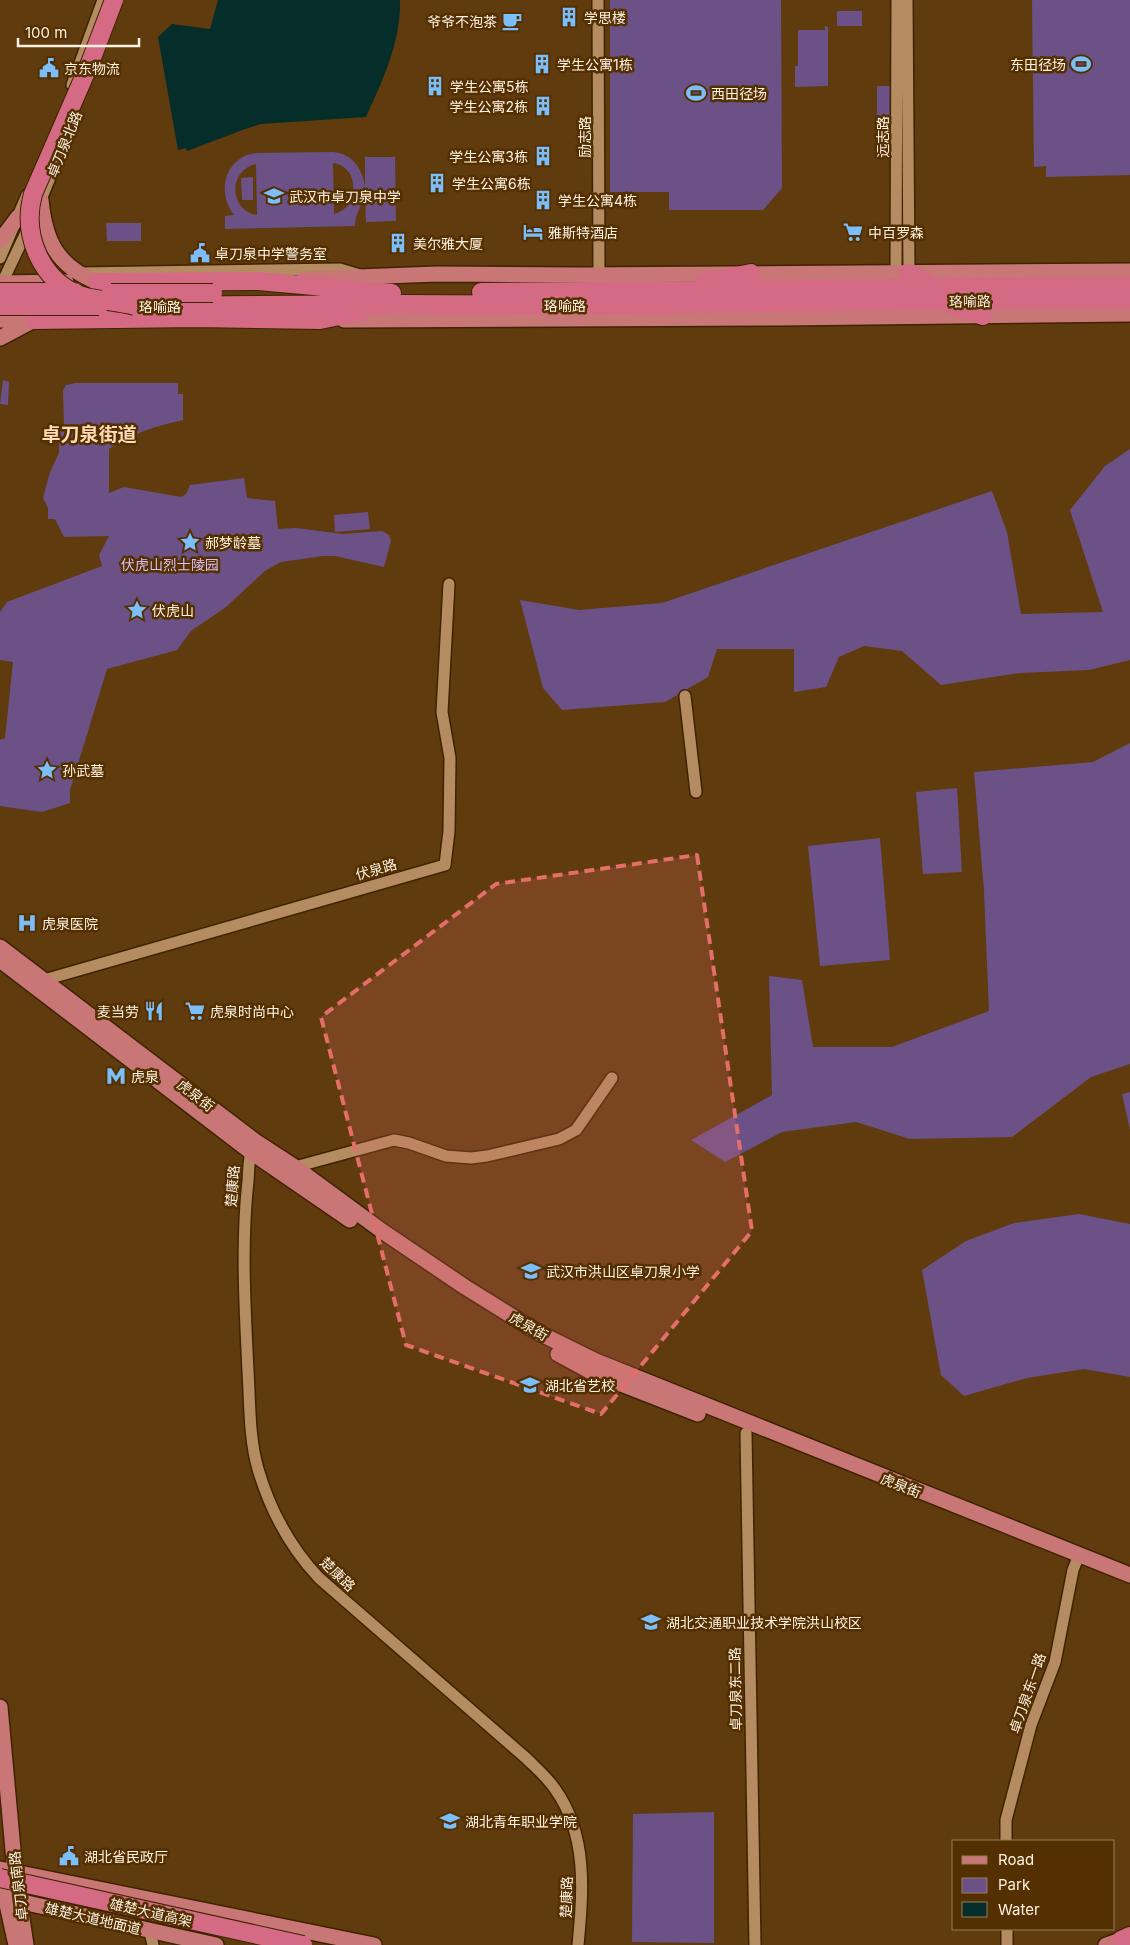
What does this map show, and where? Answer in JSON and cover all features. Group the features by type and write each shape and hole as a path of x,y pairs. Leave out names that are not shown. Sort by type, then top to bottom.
{"highway":[{"path":"114,0 90,63 33,194 30,207 30,229 33,243 41,262 54,278 68,290 89,298 135,306"},
{"path":"660,291 751,273"},
{"path":"903,274 937,294 983,316"},
{"path":"97,282 258,281 397,298"},
{"name":"珞喻路","path":"0,286 593,305 1130,286"},
{"name":"珞喻路","path":"0,306 333,304 397,298 660,291 937,294 1130,299"},
{"path":"34,320 196,318 320,320 397,298"},
{"name":"雄楚大道高架","path":"3,1870 303,1945"},
{"name":"雄楚大道高架","path":"6,1896 261,1945"}],"main road":[{"path":"41,200 45,228 50,242 73,277"},
{"path":"0,241 18,217"},
{"path":"258,281 437,274 903,274 1130,271"},
{"path":"65,320 57,308 57,300 61,290 73,277"},
{"path":"0,286 73,277 97,282"},
{"path":"320,320 1130,314"},
{"path":"0,320 34,320"},
{"path":"0,338 19,326 34,320"},
{"name":"虎泉街","path":"0,947 253,1146 295,1167 382,1231 465,1287 539,1333 596,1361 1077,1559 1130,1585"},
{"name":"虎泉街","path":"0,960 461,1297 535,1341 594,1372 746,1433 1077,1559 1130,1575"},
{"name":"卓刀泉南路","path":"0,1707 3,1870 16,1945"},
{"name":"雄楚大道地面道","path":"3,1870 374,1945"},
{"name":"卓刀泉南路","path":"6,1896 26,1945"},
{"name":"雄楚大道地面道","path":"6,1896 151,1938 216,1945"}],"street":[{"name":"卓刀泉北路","path":"0,258 60,116 103,0"},
{"name":"卓刀泉北路","path":"0,286 41,200 123,0"},
{"name":"励志路","path":"598,0 599,274"},
{"name":"远志路","path":"897,0 903,274"},
{"name":"远志路","path":"903,274 907,0"},
{"path":"73,277 340,269 364,277"},
{"name":"伏泉路","path":"44,980 445,865 449,831 450,758 442,712 449,584"},
{"path":"685,696 696,792"},
{"path":"295,1167 394,1140 409,1143 446,1156 471,1158 488,1156 559,1139 576,1130 612,1078"},
{"name":"楚康路","path":"253,1146 245,1202 244,1287 252,1435 257,1467 266,1494 289,1538 319,1578 526,1758 556,1789 570,1818 580,1848 582,1889 578,1945"},
{"name":"卓刀泉东二路","path":"746,1433 755,1945"},
{"name":"卓刀泉东一路","path":"1006,1840 1006,1820 1031,1725 1056,1662 1077,1559"},
{"path":"1007,1930 1007,1945"}],"highlighted area":[{"path":"697,855 752,1231 601,1414 406,1345 321,1017 496,884"}],"green space":[{"name":"西田径场","path":"610,0 781,0 782,188 763,210 669,210 669,192 610,192"},
{"name":"东田径场","path":"1032,0 1130,0 1130,175 1046,177 1046,166 1034,167"},
{"path":"837,11 862,11 862,26 837,26"},
{"path":"825,26 828,27 828,86 795,87 795,66 798,66 798,30 825,30"},
{"path":"877,86 893,86 893,130 877,130"},
{"path":"256,153 340,153 351,159 359,168 365,187 365,157 395,157 396,221 366,222 365,192 356,217 355,226 225,229 225,216 234,215 225,196 227,177 237,161 245,156","holes":["333,163 342,166 348,171 353,187 349,204 343,210 334,214","256,164 257,215 247,212 241,206 235,190 240,174"]},
{"path":"253,177 253,200 242,200 241,178"},
{"path":"106,223 141,223 141,241 107,241"},
{"path":"3,380 9,382 8,405 0,404"},
{"name":"伏虎山烈士陵园","path":"75,383 178,383 178,394 183,394 183,420 135,434 109,449 109,493 124,487 181,497 186,494 190,485 244,478 247,498 275,501 278,529 296,528 343,534 382,531 389,535 391,541 384,567 335,556 281,562 265,571 226,607 191,631 177,650 107,669 70,790 70,803 42,812 0,806 0,740 5,738 13,662 0,660 0,612 7,602 102,566 99,555 109,536 64,537 55,519 48,519 48,508 43,498 50,472 59,453 59,427 64,426 63,390 66,385"},
{"path":"1130,449 1130,660 1089,670 1020,673 941,685 902,651 864,646 839,657 826,687 794,692 794,649 717,649 708,677 665,702 562,710 543,688 520,600 579,610 662,603 992,491 1007,532 1021,614 1103,612 1070,510 1105,466"},
{"path":"368,512 370,529 335,532 334,515"},
{"path":"1130,743 1130,1064 1091,1077 1012,1137 910,1139 856,1122 782,1132 725,1162 691,1140 772,1095 769,976 802,980 813,1047 892,1047 989,1011 984,891 974,772 1093,762"},
{"path":"957,788 962,872 923,874 916,792"},
{"path":"880,838 890,960 820,966 808,846"},
{"path":"1130,1092 1130,1130 1122,1094"},
{"path":"1079,1214 1130,1224 1130,1377 1084,1369 1027,1378 964,1396 941,1375 922,1270 966,1241 1014,1223"},
{"path":"714,1812 714,1943 632,1942 633,1814"}],"water":[{"path":"218,0 400,0 400,16 390,60 366,117 261,124 187,151 186,148 178,150 158,37 172,24 210,29"}],"place":[{"name":"学思楼","path":"569,17"},
{"name":"爷爷不泡茶","path":"512,21"},
{"name":"学生公寓1栋","path":"542,64"},
{"name":"东田径场","path":"1081,64"},
{"name":"京东物流","path":"49,68"},
{"name":"学生公寓5栋","path":"435,86"},
{"name":"西田径场","path":"696,93"},
{"name":"学生公寓2栋","path":"543,106"},
{"name":"学生公寓3栋","path":"543,156"},
{"name":"学生公寓6栋","path":"437,183"},
{"name":"武汉市卓刀泉中学","path":"274,196"},
{"name":"学生公寓4栋","path":"543,200"},
{"name":"雅斯特酒店","path":"533,232"},
{"name":"中百罗森","path":"853,232"},
{"name":"美尔雅大厦","path":"398,243"},
{"name":"卓刀泉中学警务室","path":"200,253"},
{"name":"郝梦龄墓","path":"190,542"},
{"name":"伏虎山","path":"137,610"},
{"name":"孙武墓","path":"47,770"},
{"name":"虎泉医院","path":"27,923"},
{"name":"麦当劳","path":"154,1011"},
{"name":"虎泉时尚中心","path":"195,1011"},
{"name":"虎泉","path":"116,1076"},
{"name":"武汉市洪山区卓刀泉小学","path":"531,1271"},
{"name":"湖北省艺校","path":"530,1385"},
{"name":"湖北交通职业技术学院洪山校区","path":"651,1622"},
{"name":"湖北青年职业学院","path":"450,1821"},
{"name":"湖北省民政厅","path":"69,1856"}],"district":[{"name":"卓刀泉街道","path":"89,434"}]}
